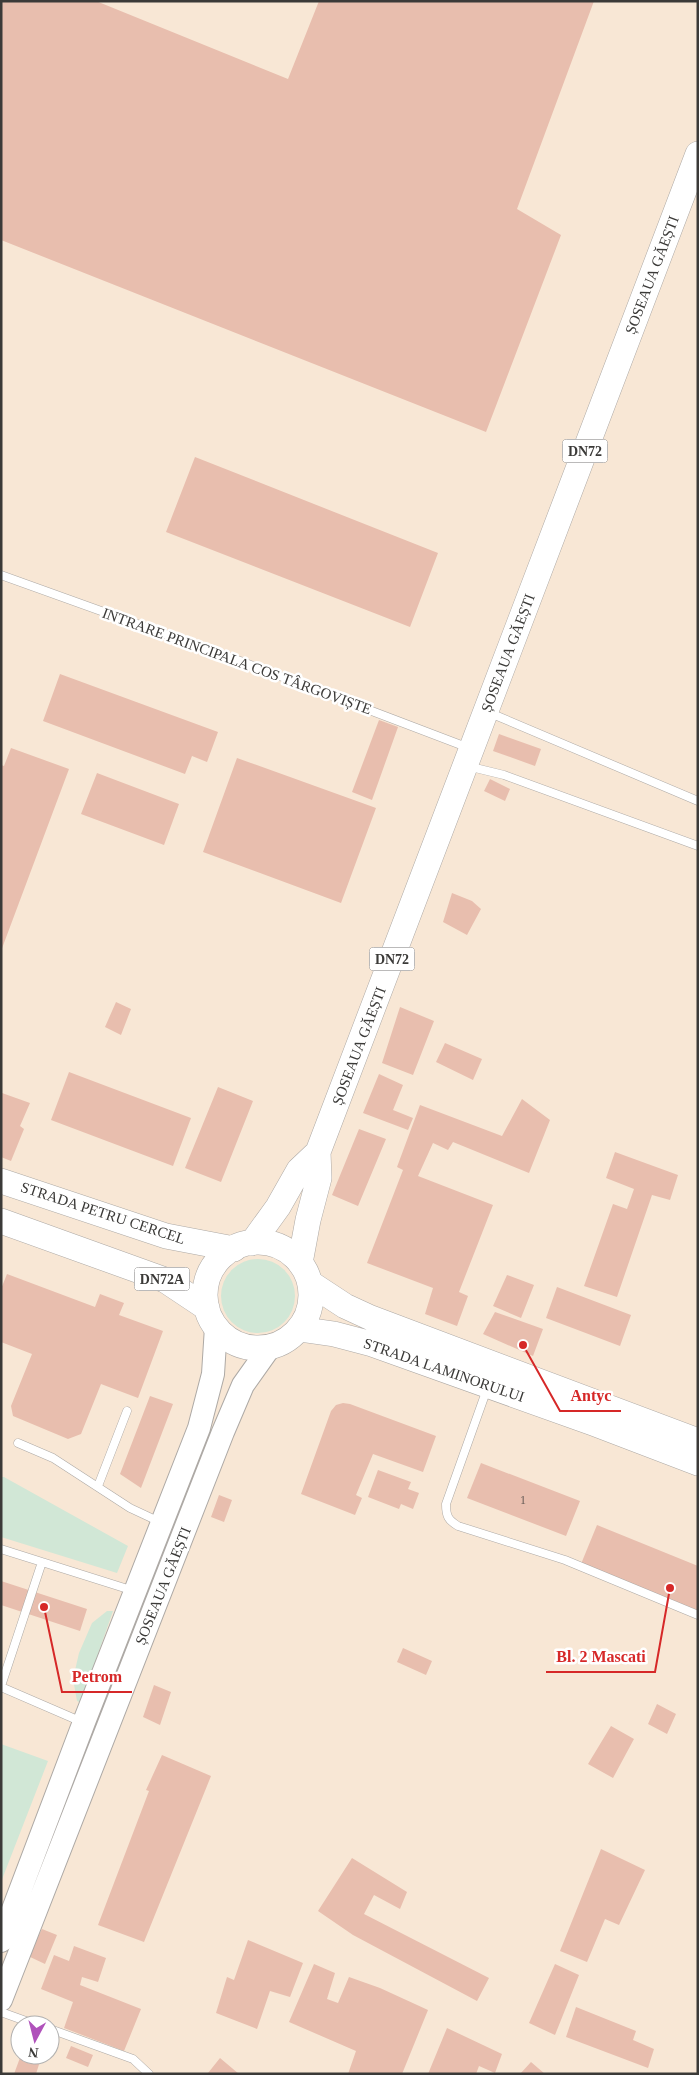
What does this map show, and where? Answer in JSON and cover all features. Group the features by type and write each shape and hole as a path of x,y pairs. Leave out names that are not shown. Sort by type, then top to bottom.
{"main road":[{"name":"ȘOSEAUA GĂEȘTI","path":"318,1152 698,154"},
{"name":"DN72","path":"212,1317 206,1290 209,1276 219,1260 243,1246 278,1207 299,1170 318,1152"},
{"name":"DN72","path":"299,1330 309,1310 311,1296 305,1273 308,1220 319,1178 318,1152"},
{"name":"STRADA PETRU CERCEL","path":"1,1181 180,1240 243,1246"},
{"name":"DN72A","path":"1,1220 165,1280 212,1317"},
{"path":"243,1246 265,1243 278,1246 290,1253 305,1273"},
{"name":"STRADA LAMINORULUI","path":"305,1273 356,1312 493,1375 698,1462"},
{"name":"ȘOSEAUA GĂEȘTI","path":"1,1941 206,1406 214,1366 212,1317"},
{"path":"212,1317 222,1334 238,1344 256,1348 270,1347 286,1340 299,1330"},
{"name":"STRADA LAMINORULUI","path":"299,1330 341,1335 493,1375 698,1441"},
{"name":"ȘOSEAUA GĂEȘTI","path":"1,2000 234,1406 243,1386 270,1347"},
{"path":"136,1591 157,1600"},
{"path":"84,1722 106,1731"}],"lane":[{"name":"INTRARE PRINCIPALA COS TÂRGOVIȘTE","path":"1,576 243,662 468,757 504,775 698,846"},
{"path":"486,711 698,801"},
{"path":"493,1375 446,1504 446,1513 449,1520 458,1526 565,1560 698,1615"},
{"path":"98,1486 127,1412"},
{"path":"18,1443 53,1458 130,1508 162,1523"},
{"path":"1,1549 136,1591"},
{"path":"42,1562 1,1686 84,1722"},
{"path":"60,2033 133,2059 149,2074"}],"shaded area":[{"path":"1,1 698,1 698,2074 1,2074"}],"green space":[{"path":"258,1259 279,1265 289,1275 295,1296 289,1317 279,1327 258,1333 237,1327 227,1317 221,1296 227,1275 237,1265"},
{"path":"1,1477 128,1546 117,1573 1,1537"},
{"path":"107,1611 113,1611 81,1703 77,1701 73,1679 79,1653 92,1623"},
{"path":"1,1744 48,1761 1,1882"}],"building":[{"path":"1,1 96,1 288,79 319,1 594,1 517,209 561,235 486,432 1,240"},
{"path":"195,457 438,553 410,627 166,532"},
{"path":"60,674 218,732 207,762 192,756 185,774 43,721"},
{"path":"379,720 398,727 372,800 352,792"},
{"path":"499,734 541,749 535,766 493,751"},
{"path":"11,748 69,769 1,951 1,765 4,766"},
{"path":"237,758 376,808 341,903 203,852"},
{"path":"97,773 179,804 164,845 81,814"},
{"path":"490,779 510,789 505,801 484,791"},
{"path":"452,893 472,901 481,909 467,935 443,922"},
{"path":"116,1002 131,1009 121,1035 105,1027"},
{"path":"400,1007 434,1021 413,1075 382,1063"},
{"path":"445,1043 482,1059 473,1080 436,1062"},
{"path":"69,1072 191,1118 173,1166 51,1120"},
{"path":"379,1074 403,1085 393,1110 413,1118 408,1130 363,1113"},
{"path":"218,1087 253,1101 221,1182 185,1168"},
{"path":"2,1093 30,1103 20,1126 24,1129 11,1161 1,1157"},
{"path":"522,1099 550,1120 529,1173 453,1142 448,1150 433,1143 418,1176 493,1205 459,1292 468,1296 457,1326 425,1314 433,1288 367,1263 403,1170 397,1167 420,1105 502,1136"},
{"path":"359,1129 386,1139 358,1206 332,1195"},
{"path":"615,1152 678,1175 670,1200 652,1195 617,1297 584,1286 613,1204 627,1209 634,1189 606,1178"},
{"path":"7,1274 95,1307 100,1294 124,1303 119,1315 163,1331 138,1398 101,1384 81,1434 68,1439 13,1416 11,1406 32,1354 1,1342 1,1289"},
{"path":"507,1275 534,1285 521,1318 493,1306"},
{"path":"557,1287 631,1315 620,1346 546,1318"},
{"path":"495,1312 543,1329 533,1356 483,1334"},
{"path":"150,1396 173,1404 141,1488 120,1474"},
{"path":"343,1403 436,1436 423,1472 373,1454 356,1495 362,1498 355,1515 301,1494 331,1411 336,1405"},
{"path":"481,1463 580,1501 566,1536 467,1498"},
{"path":"378,1470 411,1482 408,1489 419,1493 413,1509 401,1504 399,1509 368,1497"},
{"path":"219,1495 232,1500 224,1522 211,1517"},
{"path":"597,1525 698,1566 698,1611 581,1564"},
{"path":"1,1581 87,1609 80,1631 1,1605"},
{"path":"403,1648 432,1661 426,1675 397,1662"},
{"path":"154,1685 171,1692 160,1725 143,1717"},
{"path":"657,1704 676,1714 667,1734 648,1724"},
{"path":"611,1726 634,1739 613,1778 588,1764"},
{"path":"162,1755 211,1776 144,1942 98,1925 149,1791 146,1790"},
{"path":"601,1849 645,1870 619,1925 605,1919 587,1962 560,1951"},
{"path":"352,1858 407,1892 400,1909 374,1895 364,1914 489,1978 477,2001 353,1935 318,1911"},
{"path":"42,1929 57,1935 45,1964 28,1956"},
{"path":"248,1940 303,1963 290,1997 270,1991 257,2029 216,2013 227,1977 234,1980"},
{"path":"74,1946 106,1958 98,1982 82,1977 80,1985 141,2009 124,2051 64,2028 73,2002 41,1989 54,1955 69,1961"},
{"path":"314,1964 335,1973 327,1999 338,2003 349,1977 380,1988 428,2010 402,2074 348,2074 356,2051 289,2022"},
{"path":"555,1964 579,1975 555,2035 529,2023"},
{"path":"576,2007 636,2031 633,2040 654,2049 648,2068 566,2037"},
{"path":"447,2028 502,2054 495,2073 479,2066 476,2074 428,2074"},
{"path":"71,2046 93,2055 88,2067 66,2058"},
{"path":"220,2058 239,2074 208,2073"},
{"path":"531,2062 545,2074 520,2074"},
{"path":"17,2065 39,2065 36,2074 14,2074"}],"place":[{"name":"Antyc","path":"523,1345"},
{"name":"Bl. 2 Mascati","path":"670,1588"},
{"name":"Petrom","path":"44,1607"}]}
